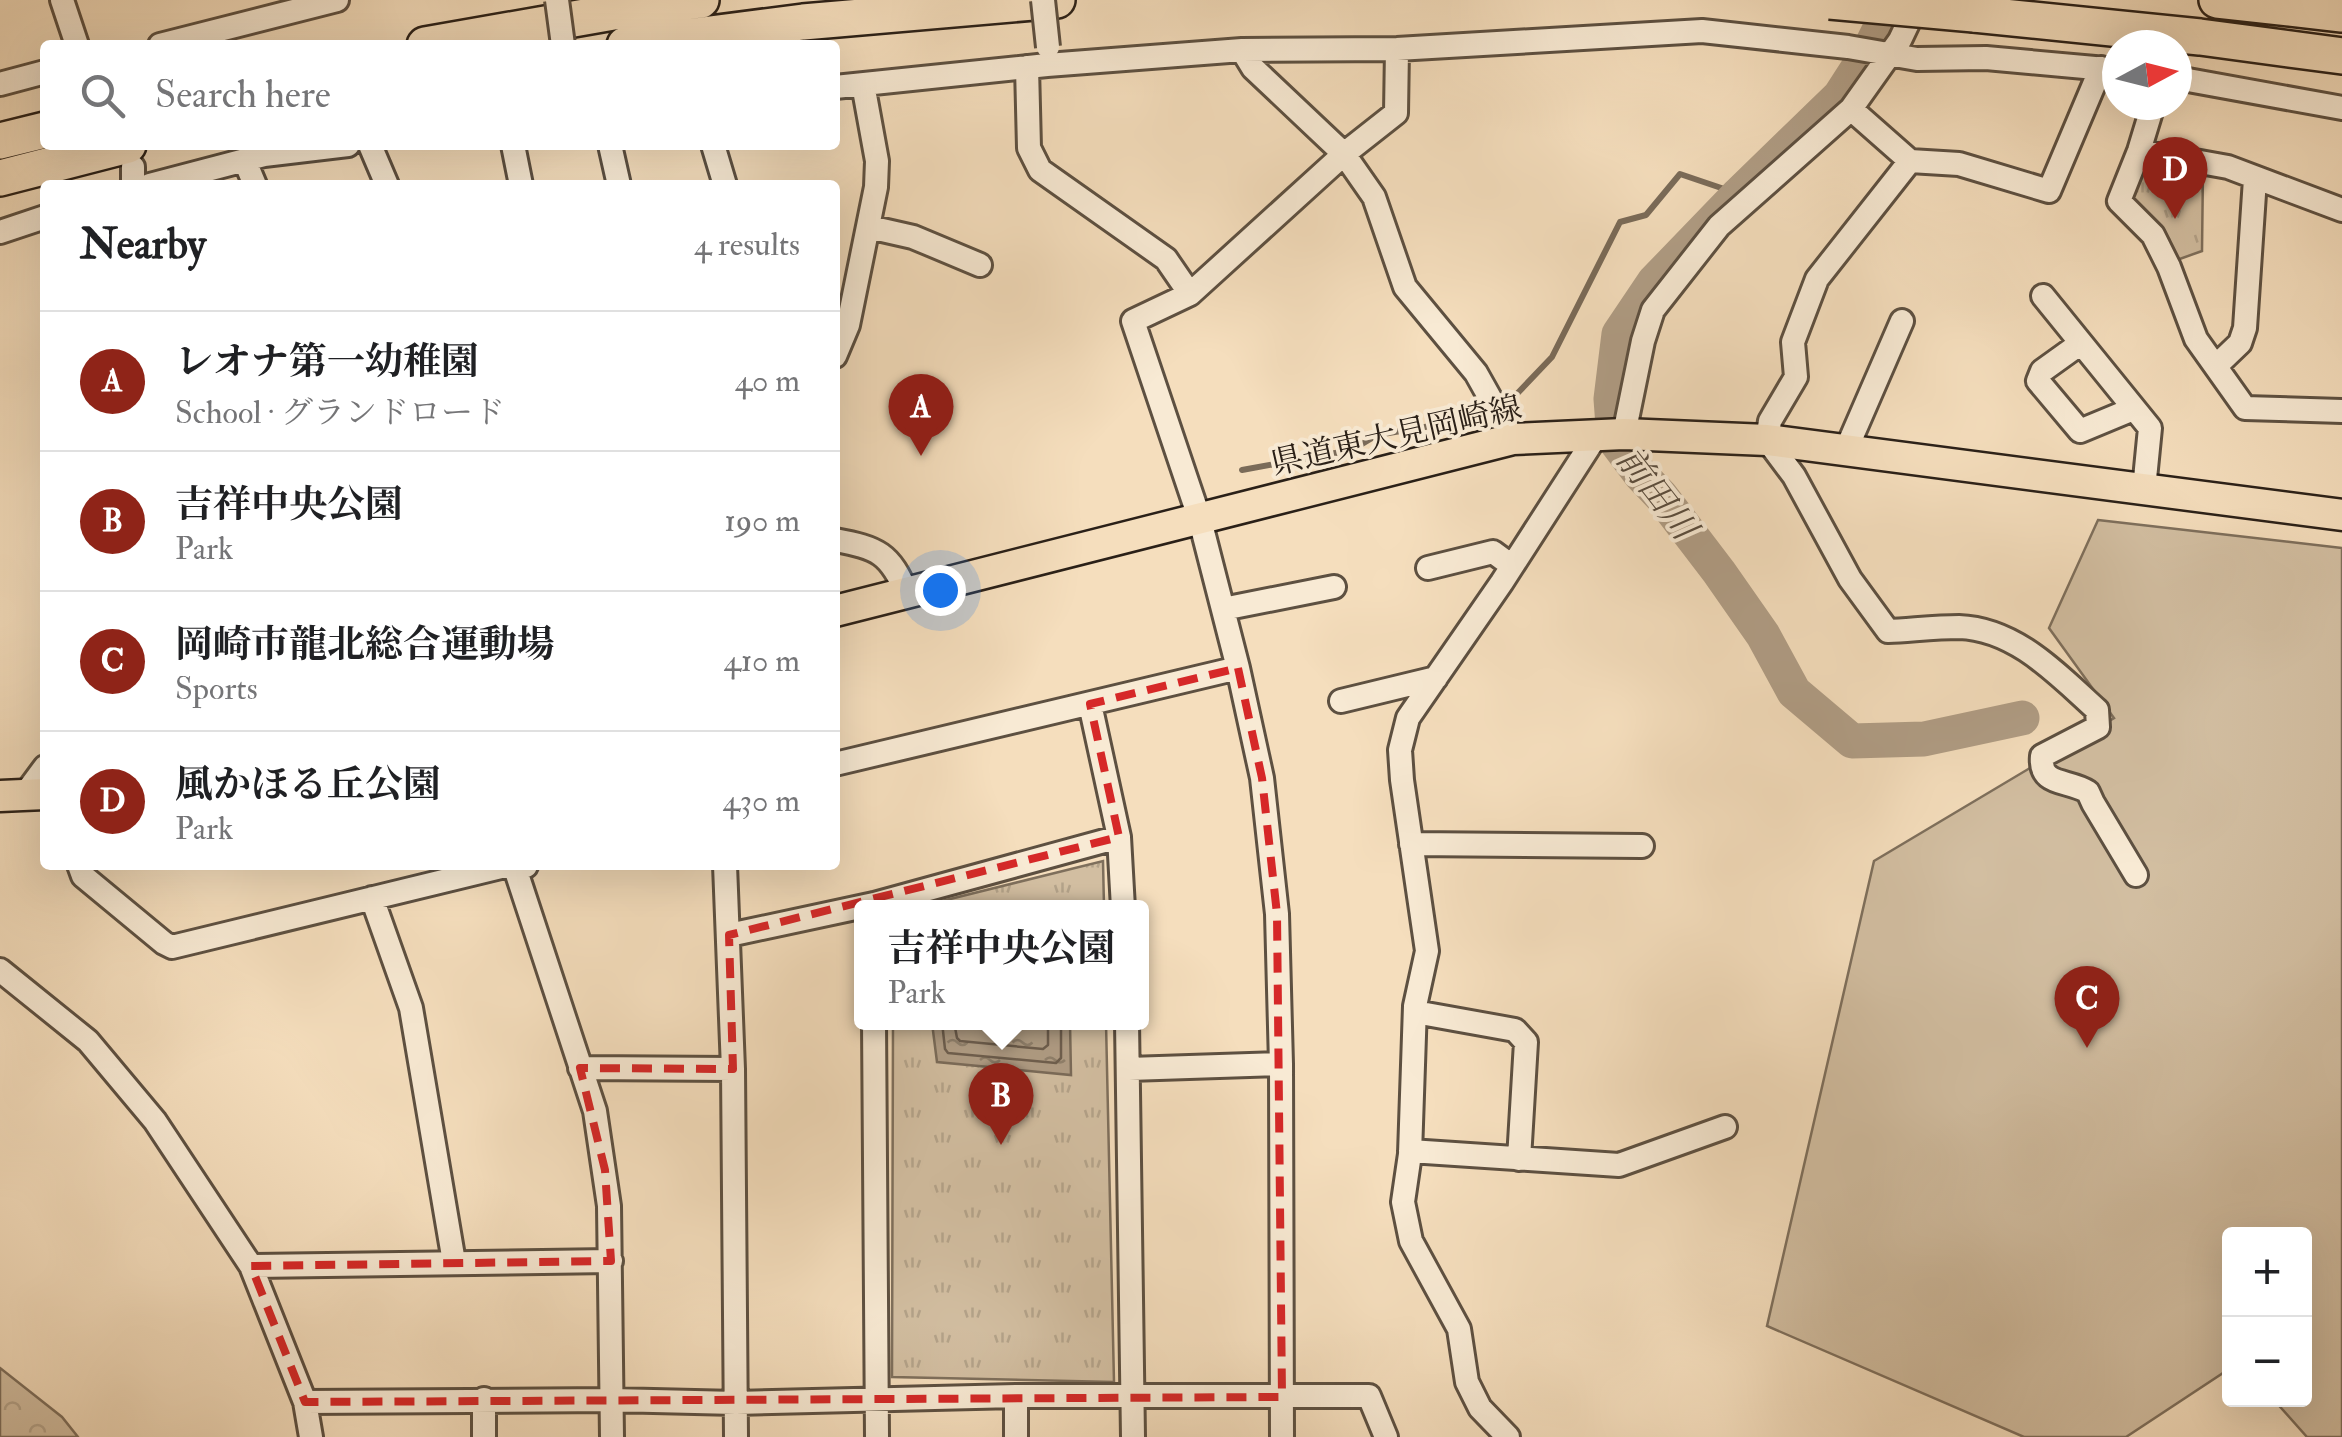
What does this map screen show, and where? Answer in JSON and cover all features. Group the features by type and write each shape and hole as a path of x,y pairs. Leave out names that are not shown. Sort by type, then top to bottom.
{"highway":[{"path":"454,40 701,0"},
{"path":"663,40 802,22 1057,0"},
{"path":"1814,0 2342,56"},
{"path":"2217,0 2342,14"},
{"path":"0,141 40,131"},
{"path":"0,178 136,171"}],"main road":[{"name":"県道東大見岡崎線","path":"840,611 1514,439 1610,435 1768,440 2342,516"}],"street":[{"path":"62,0 74,40"},
{"path":"180,40 337,0"},
{"path":"557,0 562,40"},
{"path":"1043,0 1040,60 1028,148 1040,170 1166,259 1190,294"},
{"path":"1508,1437 1480,1408 1467,1382 1459,1328 1411,1241 1403,1202 1410,1151 1415,1012 1427,951 1400,750 1408,718 1512,566 1610,435 1653,310 1718,226 1851,109 1900,40 1919,0"},
{"path":"840,86 1040,60 1242,50 1397,49 1702,30 1916,58 1986,58 2102,68"},
{"path":"1282,1437 1277,914 1264,798 1238,668 1200,520 1133,321 1190,294 1344,154 1396,113 1397,49"},
{"path":"1242,50 1253,68 1344,154 1374,197 1405,287 1476,374 1514,439"},
{"path":"0,84 40,73"},
{"path":"2192,81 2342,108"},
{"path":"1851,109 1910,160 1958,164 2049,190 2102,83"},
{"path":"840,344 848,325 876,188 877,161 863,84"},
{"path":"2149,120 2118,201 2154,234 2196,339 2245,408 2342,410"},
{"path":"136,171 245,161 306,150"},
{"path":"372,150 386,180"},
{"path":"515,150 520,180"},
{"path":"611,150 618,180"},
{"path":"715,150 724,180"},
{"path":"2139,151 2228,168 2342,210"},
{"path":"1910,160 1817,279 1794,342 1796,376 1770,421 1768,440 1794,476 1850,580 1888,630 1962,627 2007,638 2037,657 2096,710 2098,727 2042,756 2041,766 2056,782 2070,783 2088,792 2136,876"},
{"path":"245,161 253,180"},
{"path":"2216,366 2240,343 2245,328 2255,178"},
{"path":"0,232 40,220"},
{"path":"869,227 914,237 980,265"},
{"path":"2044,296 2150,428 2144,490"},
{"path":"1846,450 1902,322"},
{"path":"2081,343 2042,371 2038,381 2080,431 2133,409"},
{"path":"840,541 884,555 908,594"},
{"path":"1428,568 1493,552 1512,566"},
{"path":"1223,608 1334,586"},
{"path":"840,763 1238,668"},
{"path":"1341,701 1436,678"},
{"path":"1090,704 1120,837 1122,900"},
{"path":"23,794 40,773"},
{"path":"895,900 1120,837"},
{"path":"1411,844 1642,846"},
{"path":"81,870 83,876 172,947 488,870"},
{"path":"524,870 595,1112 605,1170 610,1206 612,1437"},
{"path":"725,870 733,1069 736,1437"},
{"path":"372,898 411,1008 454,1262"},
{"path":"729,935 854,910"},
{"path":"0,970 88,1040 155,1120 251,1266 305,1402 311,1437"},
{"path":"1415,1012 1515,1030 1526,1042 1519,1159"},
{"path":"874,1030 877,1437"},
{"path":"1128,1030 1133,1437"},
{"path":"1130,1069 1281,1064"},
{"path":"580,1068 733,1069"},
{"path":"1410,1151 1620,1165 1725,1127"},
{"path":"251,1266 611,1261"},
{"path":"305,1402 736,1403 1016,1396 1369,1396 1386,1437"},
{"path":"1016,1396 1016,1437"},
{"path":"484,1400 484,1437"}],"highlighted area":[{"path":"1238,668 1262,778 1277,914 1282,1397 305,1402 251,1266 611,1261 605,1170 580,1068 733,1069 729,935 1119,837 1090,704"}],"green space":[{"path":"2141,164 2203,169 2202,251 2174,261 2169,239 2129,200"},
{"path":"2098,520 2342,548 2342,1437 2307,1437 2280,1407 2312,1407 2312,1227 2222,1227 2222,1374 2126,1437 2024,1437 1767,1326 1874,861 2114,718 2049,628"},
{"path":"1103,861 1104,900 946,900"},
{"path":"893,1030 1106,1030 1114,1382 892,1377"},
{"path":"0,1368 62,1417 78,1437 0,1437"}],"water":[{"path":"933,1030 1070,1030 1071,1075 937,1062"}],"waterway":[{"name":"前田川","path":"1894,0 1869,51 1840,96 1654,282 1619,334 1611,399 1614,439 1719,572 1763,635 1794,692 1852,741 1924,739 2022,718"},
{"path":"1501,405 1512,399 1552,357 1620,222 1646,215 1680,174 1739,194"},
{"path":"1242,470 1352,450 1377,435 1472,419 1490,410"}],"place":[{"name":"風かほる丘公園","path":"2175,219"},
{"name":"レオナ第一幼稚園","path":"921,456"},
{"name":"岡崎市龍北総合運動場","path":"2087,1048"},
{"name":"吉祥中央公園","path":"1001,1145"}]}
